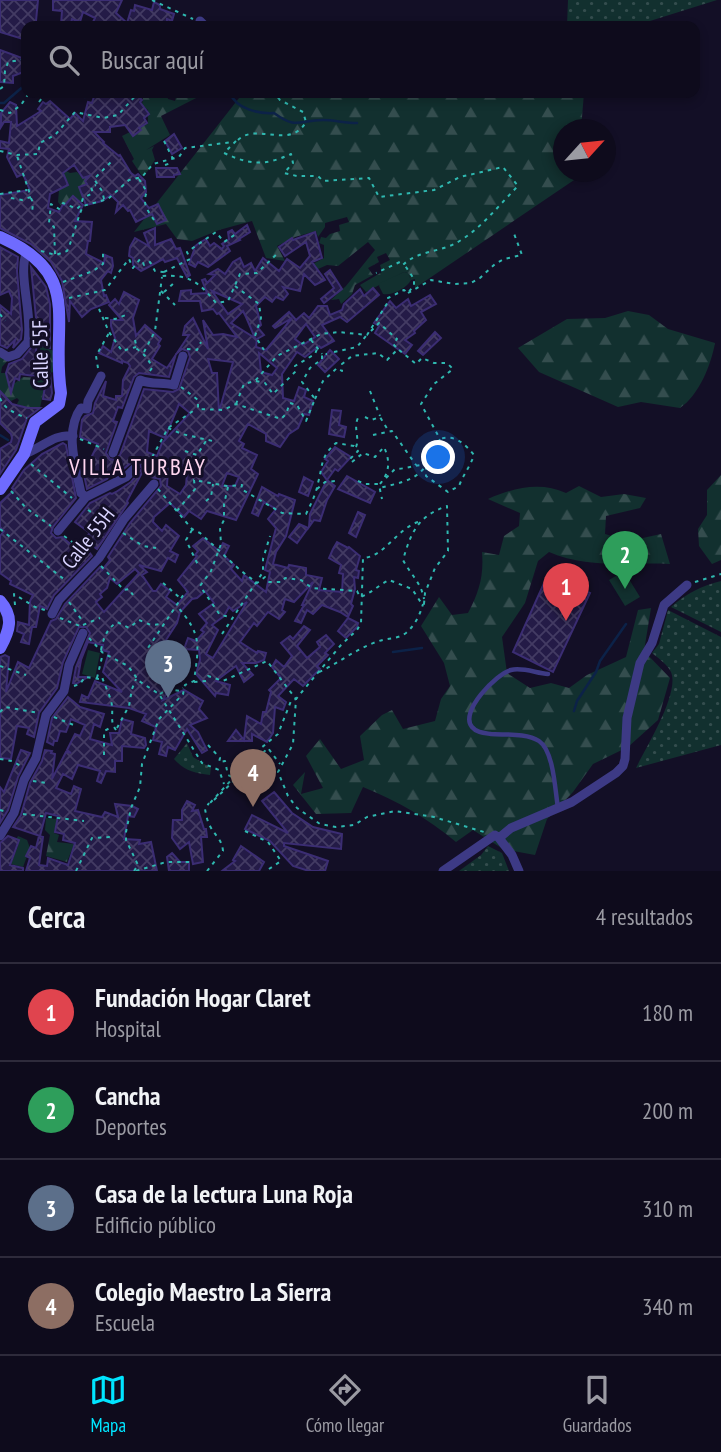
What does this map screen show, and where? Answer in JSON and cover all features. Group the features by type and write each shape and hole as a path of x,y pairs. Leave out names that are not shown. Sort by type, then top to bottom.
{"street":[{"path":"0,237 27,251 43,266 56,285"},
{"path":"0,352 8,356 17,354 28,342 30,330 22,265 27,251"},
{"name":"Calle 55F","path":"0,489 24,454 35,422 58,404 61,393 56,285"},
{"path":"113,453 140,380 152,385 175,383 183,356"},
{"path":"86,496 81,493 73,436 76,416 81,408 87,409 88,401 101,376"},
{"path":"24,454 40,449 55,438 73,436"},
{"path":"58,531 86,496 140,470"},
{"name":"Calle 55H","path":"52,614 63,597 99,558 124,519 154,484"},
{"path":"443,871 511,828 584,795 622,766 625,759 627,718 640,663 652,643 664,606 687,585"},
{"path":"0,601 8,611 10,625 0,648"},
{"path":"0,836 14,813 28,770 36,758 46,715 64,688 83,630"},
{"path":"497,837 512,855 519,871"}],"lane":[{"path":"548,674 515,669 501,673 470,712 469,722 473,729 480,733 530,738 541,742 548,754 558,809"}],"path":[{"path":"152,0 198,21"},
{"path":"0,89 5,86 8,62 21,60"},
{"path":"0,110 10,113 26,98"},
{"path":"39,102 42,98"},
{"path":"0,150 17,155 38,154 40,143 55,135 75,112 103,118 118,115 132,98"},
{"path":"278,98 303,113 306,122 302,128 281,136 248,133 224,153 241,161 258,163 274,162 291,155 293,163 284,173 318,176 323,181 369,178 379,197 434,191 460,177 503,167 518,186 498,207 455,243 424,253 404,264"},
{"path":"164,141 172,163"},
{"path":"165,165 172,163 185,148 236,141"},
{"path":"17,155 33,203 32,213"},
{"path":"104,200 94,179 112,161"},
{"path":"27,251 36,249 55,254 67,251 83,206 104,200 129,180 139,178 153,164 172,163"},
{"path":"139,178 147,192 144,206 156,223"},
{"path":"81,212 83,198 93,193 91,187 96,185"},
{"path":"0,194 28,190"},
{"path":"11,198 22,200 31,197"},
{"path":"55,254 54,227 49,223 51,204 59,209 63,203 77,209 81,205"},
{"path":"408,293 431,280 454,284 471,283 504,259 522,255 513,231"},
{"path":"162,274 190,259 187,252 191,246 216,232 224,242 236,234"},
{"path":"56,285 103,264 103,248"},
{"path":"58,299 75,298 105,290 129,259 133,268 139,259 144,265 150,262 155,271 162,274 189,276 209,292 216,303 228,301 240,274 257,273 279,252"},
{"path":"376,273 402,261 414,279 414,285 408,293"},
{"path":"144,352 154,335 162,291 162,274"},
{"path":"162,291 175,282"},
{"path":"234,286 259,304 261,318 255,336 264,349"},
{"path":"334,352 357,346 367,335 388,298 404,290 408,293"},
{"path":"162,291 175,305"},
{"path":"99,309 109,333 122,351 136,347 144,352 152,368"},
{"path":"104,318 121,317 127,311"},
{"path":"0,314 5,321"},
{"path":"369,331 379,323 397,339 393,344 416,364 422,358 435,363 447,363 453,369 434,384 421,404 440,439"},
{"path":"255,381 276,356 310,339 328,332 367,335"},
{"path":"101,376 96,356 109,333"},
{"path":"310,339 322,354 327,354"},
{"path":"135,340 136,347"},
{"path":"183,356 187,349 197,350 201,342"},
{"path":"197,409 223,410 236,404 281,419 290,403 295,404 306,421 326,377 337,368 342,371 342,364 352,356 377,353 387,360 398,348"},
{"path":"236,404 244,384 255,381 265,383 273,394 296,371 295,366 315,354 317,349"},
{"path":"315,399 302,382 322,354"},
{"path":"140,470 167,428 200,406 198,400 175,383"},
{"path":"370,391 388,431"},
{"path":"0,398 5,407 18,415 29,418 44,416"},
{"path":"365,417 371,420 380,416"},
{"path":"358,418 355,430 358,451 349,460 351,462 363,453 374,457 384,447 389,458 384,480"},
{"path":"167,428 217,442"},
{"path":"373,435 392,431 416,465"},
{"path":"426,465 426,476 448,492 459,486 464,473 470,467 474,455 467,447 455,438 440,439"},
{"path":"358,481 379,486 409,480 423,472 440,439"},
{"path":"185,451 197,455 207,440"},
{"path":"176,513 195,489 194,480 229,486 242,485 241,489 265,504 288,514 306,514 316,489 322,461 332,446 335,443 356,448"},
{"path":"379,486 396,469 426,465"},
{"path":"316,489 324,482 336,481"},
{"path":"206,501 211,497 213,483"},
{"path":"154,484 192,529 257,583"},
{"path":"229,486 224,504 224,520 220,528 221,544 211,571 201,586 220,615 231,617"},
{"path":"379,486 382,499"},
{"path":"318,672 350,653 406,633 418,618 435,568 449,551 447,506 399,534 371,558 363,558 363,586 360,597"},
{"path":"418,522 412,531 403,559 410,573 419,582 424,598"},
{"path":"192,529 186,540 198,565"},
{"path":"1,531 73,586"},
{"path":"222,634 263,572 263,559 270,536"},
{"path":"698,581 721,574"},
{"path":"207,871 223,852 222,842 210,827 205,808 278,734 291,701 296,699 358,630 361,623 363,604 358,591 312,588 301,580 285,578 282,582 269,582 265,577 257,583"},
{"path":"360,597 368,595 372,589 389,580 412,589 423,604"},
{"path":"163,583 180,599"},
{"path":"117,584 124,590 129,589 133,595"},
{"path":"164,653 148,648 187,591"},
{"path":"16,609 13,594 83,630 102,652 128,666 137,678 159,694 202,763 219,770 224,783"},
{"path":"63,597 81,619 83,630"},
{"path":"177,606 193,625 197,653 192,682"},
{"path":"88,622 100,618"},
{"path":"97,679 105,635 115,622 129,628 139,620 151,625 162,624"},
{"path":"159,694 168,689 180,691 192,682 206,681 208,676 223,681 267,661 296,699 293,744 278,772 288,796 297,808 320,824 336,827 354,825 367,817 395,811 434,817 497,837"},
{"path":"0,666 26,675"},
{"path":"64,688 80,684 85,677 102,677 105,691 111,701 113,726 116,730 129,706 137,678"},
{"path":"135,871 138,865 126,840 131,807 140,787 142,764 159,719 183,694 186,685"},
{"path":"104,755 104,731 113,726"},
{"path":"208,745 220,758 219,762 225,761 228,775 233,777"},
{"path":"209,803 220,796 268,748 281,765"},
{"path":"0,759 12,761 28,770"},
{"path":"24,780 46,783"},
{"path":"0,810 84,821"},
{"path":"245,831 268,842 281,861"},
{"path":"76,871 92,838 112,836"},
{"path":"266,871 285,859"},
{"path":"135,871 166,862 189,862"}],"green space":[{"path":"568,0 717,0 650,21 567,21"},
{"path":"143,98 168,98 175,101 176,98 196,98 161,116 170,135 146,150 154,146 152,150 155,160 142,176 132,161 134,159 122,136 148,123 148,110 142,105"},
{"path":"239,98 584,98 582,119 553,119 553,182 571,182 415,288 415,279 411,280 408,273 404,272 366,292 360,285 382,272 380,265 390,260 386,253 377,257 379,262 368,268 373,275 355,285 352,294 341,304 339,299 331,300 375,250 368,242 338,266 314,268 313,264 324,258 324,245 319,243 321,237 326,238 340,231 339,225 349,222 347,217 325,223 318,237 316,231 277,246 285,261 266,258 252,221 192,241 177,239 166,224 134,232"},
{"path":"61,168 70,173 77,172 82,177 84,175 89,182 79,187 83,198 81,205 74,206 68,201 61,206 58,202 59,190 69,185"},
{"path":"404,272 408,273 411,280 409,283 395,293 383,294 380,283"},
{"path":"628,311 649,315 668,329 715,343 703,379 693,395 680,408 641,402 618,407 539,372 518,348 567,319 605,318"},
{"path":"47,336 44,347 54,351 55,372 47,373 40,408 28,408 17,404 17,398 11,401 3,394 0,396 0,354 9,359 2,367 1,373 7,373 8,383 15,383 23,377 39,378 41,373 36,365 39,364 34,361 40,354 40,341"},
{"path":"721,475 721,560 712,564 699,546 698,529 707,515 707,490"},
{"path":"579,486 601,497 624,494 646,498 640,508 606,516 605,534 629,541 661,534 670,564 594,563 549,552 538,561 525,603 502,637 507,673 530,688 551,683 569,688 587,675 626,657 638,610 651,608 644,651 670,678 658,720 628,747 593,764 573,792 547,819 535,855 503,849 473,830 456,842 412,811 363,787 351,813 316,814 293,785 305,772 301,794 323,788 306,756 320,739 341,769 364,760 360,736 382,715 392,710 403,729 435,721 441,699 450,686 444,663 421,626 439,597 452,615 468,613 480,584 482,552 499,555 504,536 519,526 520,513 488,499 527,487 546,487 566,493"},
{"path":"624,571 640,597 625,606 609,580"},
{"path":"721,581 721,632 671,607 694,591"},
{"path":"668,610 721,637 721,745 636,768 661,720 671,693 671,672 652,653 659,644"},
{"path":"88,650 100,653 95,678 82,674"},
{"path":"187,743 193,757 211,768 210,775 190,771 174,759"},
{"path":"46,818 57,819 54,833 59,835 57,842 74,844 67,862 46,856 50,835 45,830"},
{"path":"18,836 27,840 30,848 23,867 11,864 18,846 14,844"},
{"path":"488,846 502,853 509,871 459,871 481,855"}],"building":[{"path":"0,0 38,0 36,21 21,21 21,38 0,32"},
{"path":"53,0 122,0 116,13 125,21 94,21 95,18 83,12 80,21 61,21 62,11 53,10"},
{"path":"154,2 160,5 160,9 174,14 172,21 128,21 135,5 152,10"},
{"path":"0,50 21,58 21,73 13,76 13,83 0,82"},
{"path":"94,98 142,100 140,102 149,114 144,118 147,123 133,136 125,125 110,127 110,132 94,132 103,143 120,155 131,173 135,176 138,174 145,181 146,192 141,198 149,208 158,204 166,220 157,224 152,214 136,222 130,210 123,205 116,212 118,202 111,195 102,201 86,205 79,187 87,184 85,181 89,176 83,178 74,165 63,173 68,185 50,194 48,208 59,212 63,204 73,196 83,205 75,221 92,222 86,254 104,263 105,255 112,258 113,266 111,273 108,271 101,280 104,296 106,295 109,302 91,309 82,317 70,301 69,322 62,281 51,262 31,244 0,228 0,195 30,190 23,174 17,177 7,157 9,149 0,148 0,141 9,143 11,122 4,122 1,127 1,113 10,102 16,105 17,126 41,111 38,109 43,102 46,104 50,101 70,119 75,113 83,121 88,102 92,103"},
{"path":"174,134 182,148 172,154 165,141"},
{"path":"156,168 177,168 180,174 174,177 157,177"},
{"path":"247,225 250,232 227,246 230,251 208,267 198,262 195,267 189,264 193,248 199,243 206,239 210,246 214,243 222,249 222,244 229,239 228,232 232,230 235,234"},
{"path":"155,228 155,245 171,239 176,249 180,248 190,275 187,277 177,258 165,262 163,259 141,271 133,265 133,258 129,256 135,238 149,246 144,233"},
{"path":"315,232 322,258 312,262 325,280 315,285 304,274 300,291 283,287 288,294 283,300 276,297 272,302 265,297 256,306 261,325 258,328 264,335 257,339 256,347 266,350 292,318 275,328 273,326 289,312 296,320 304,313 309,318 318,306 327,306 330,315 342,310 344,304 360,289 364,296 373,288 379,295 347,322 340,317 322,325 334,341 321,348 319,346 305,357 297,352 282,374 283,398 294,401 299,387 306,390 304,397 313,401 309,415 304,414 298,428 289,434 280,447 266,441 266,434 248,424 239,441 244,444 242,448 257,455 251,469 258,474 236,520 207,511 201,519 189,511 184,517 170,503 154,517 153,522 162,531 166,525 179,536 170,551 178,555 175,562 168,558 161,571 139,565 147,572 142,575 153,591 161,584 170,591 166,597 177,605 188,592 178,580 197,556 195,555 198,551 193,546 203,538 219,551 223,543 229,546 224,556 234,565 231,569 242,581 244,575 266,592 270,572 265,570 276,528 268,519 276,509 264,502 258,516 252,513 262,487 278,496 279,494 295,500 286,536 276,552 273,564 288,568 289,565 306,568 306,575 322,578 319,590 342,592 343,574 339,573 341,565 329,558 333,549 337,542 360,556 356,570 359,571 358,578 354,577 353,606 348,617 322,605 313,614 307,610 301,623 295,621 313,582 294,602 285,599 282,610 285,612 279,619 268,612 257,626 254,623 240,642 257,653 266,653 264,660 242,663 253,675 244,682 236,666 225,674 216,681 230,685 228,695 216,693 215,696 196,674 200,660 199,650 184,649 188,638 196,641 204,632 201,630 207,623 199,614 214,603 205,591 192,599 180,612 177,623 166,640 178,648 169,648 190,666 181,681 175,677 163,700 184,690 203,701 199,709 207,718 190,725 198,732 207,750 202,753 187,729 175,750 168,747 166,756 159,754 162,742 153,740 156,727 142,721 146,714 129,708 80,702 82,695 88,698 95,681 122,692 103,672 109,652 102,650 103,645 88,642 78,677 88,677 73,683 76,667 90,633 86,627 79,627 63,662 57,688 39,713 34,737 27,734 29,728 17,726 11,759 0,758 0,657 9,657 6,692 18,662 29,668 51,621 56,619 65,604 100,567 102,570 130,523 161,486 160,479 151,477 144,469 128,503 97,549 84,539 90,533 75,522 90,503 116,492 131,482 142,469 139,463 133,461 119,473 113,469 107,479 87,489 81,460 88,464 98,444 80,437 82,420 93,413 106,381 103,396 116,400 116,396 122,396 123,380 130,366 99,353 103,346 111,352 115,338 111,320 122,320 109,305 115,299 119,304 124,292 139,300 133,318 136,336 145,325 161,339 152,359 167,368 176,355 169,377 139,373 134,377 122,408 118,407 113,421 117,422 106,453 110,459 115,460 120,455 144,389 173,392 179,389 190,357 188,351 182,349 177,353 189,335 183,335 185,326 193,318 208,349 203,320 213,335 237,337 213,309 202,311 200,301 179,301 181,291 191,290 191,294 207,293 202,280 205,279 207,283 215,275 209,274 218,269 225,274 233,262 240,258 244,267 251,263 255,271 263,258 279,271 287,259 300,268 310,256 306,242 285,256 279,247 292,238 293,240","holes":["212,291 242,304 228,314","243,311 255,338 231,323","306,324 315,337 303,345 295,339","259,353 277,368 272,375 261,372","208,359 233,362 219,412 217,373 212,373","179,404 190,413 162,443 157,456 147,452 149,431 165,438","168,469 187,474 186,485 180,494 167,486","227,473 239,477 235,486 222,486","135,569 139,573 104,612 96,602 107,588 110,578 117,584","247,602 213,658 206,654 218,630 212,625 224,616 229,607 233,611"]},
{"path":"0,247 18,257 22,330 21,339 13,348 15,340 7,348 0,345 0,305 11,314 12,298 9,291 0,295"},
{"path":"31,267 46,287 50,304 50,348 37,344 34,363 42,377 20,374 19,380 15,378 11,393 6,373 9,364 22,359 35,343 36,318"},
{"path":"330,270 342,289 324,303 321,299 334,288 325,274"},
{"path":"430,295 436,304 421,312 426,320 405,340 412,345 405,354 375,333 379,326 374,323 390,301 396,308 408,299 411,306"},
{"path":"435,332 441,338 423,355 418,351"},
{"path":"330,350 339,359 325,372 318,365"},
{"path":"47,372 50,373 50,400 43,399"},
{"path":"0,391 12,404 40,408 27,418 16,450 0,474 0,449 11,442 12,438 0,423"},
{"path":"332,410 341,411 339,425 346,427 344,437 329,434"},
{"path":"63,443 66,445 76,498 51,533 56,538 62,537 74,547 81,541 92,556 54,595 47,609 40,606 29,644 21,642 24,634 17,631 18,622 29,625 30,601 33,595 10,584 11,581 0,573 0,536 4,531 0,527 0,503 14,490 12,488 24,470 42,454"},
{"path":"335,447 351,457 338,471 335,469 327,480 321,472 328,461 325,459"},
{"path":"347,476 375,492 370,503 338,489"},
{"path":"304,477 313,482 308,496 299,492"},
{"path":"327,480 335,486 320,521 314,520 309,527 310,514"},
{"path":"358,512 365,515 356,537 349,533"},
{"path":"299,524 308,528 297,543 289,537"},
{"path":"544,583 575,598 579,588 590,593 553,672 513,652"},
{"path":"348,618 358,623 346,638 338,631"},
{"path":"304,626 310,630 297,646 307,658 320,647 317,642 326,635 334,644 317,666 320,669 303,686 294,679 278,696 286,702 283,710 275,707 273,733 267,742 252,734 252,741 228,741 236,730 244,740 247,716 261,724 271,692 269,690 281,678 272,667 276,660 284,667 292,656 281,643 290,636 293,639"},
{"path":"68,697 80,707 104,714 100,727 94,724 90,739 112,745 110,733 119,733 122,719 133,722 131,734 145,738 146,745 144,748 122,746 122,761 115,761 115,772 106,771 101,783 97,781 100,771 78,765 72,779 63,774 56,788 71,794 74,786 81,789 75,811 102,817 105,812 118,817 115,804 138,809 134,817 128,816 124,839 140,840 139,844 151,842 157,871 26,871 30,858 26,856 31,846 36,848 39,836 43,837 39,865 47,866 48,858 68,865 75,843 63,840 64,834 55,832 58,816 46,813 40,836 13,827 21,815 30,783 45,750 55,754 52,779 66,752 71,753 67,750 75,734 80,736 85,725 71,719 66,732 60,731 53,745 47,742 52,718"},
{"path":"21,750 30,753 18,777 8,810 0,823 0,787 4,792"},
{"path":"274,792 292,813 313,827 342,834 341,849 284,843 284,846 328,861 325,871 309,871 293,866 270,841 245,829 252,815 288,833 262,801"},
{"path":"187,801 195,805 192,811 198,810 207,837 201,837 203,862 193,864 189,842 180,849 172,838 173,820 182,820 182,810"},
{"path":"8,836 19,840 10,865 23,868 23,871 0,871 0,843"},
{"path":"241,846 264,862 259,871 222,871 235,861 233,860"},
{"path":"172,853 180,862 189,862 189,871 169,871 167,857"}],"waterway":[{"path":"0,103 4,103 21,88"},
{"path":"233,98 243,107 262,113 274,113 293,123 315,120 357,123"},
{"path":"0,435 8,440"},
{"path":"574,711 600,661 626,624"},
{"path":"393,652 422,648"}],"place":[{"name":"Cancha","path":"625,589"},
{"name":"Fundación Hogar Claret","path":"566,621"},
{"name":"Casa de la lectura Luna Roja","path":"168,698"},
{"name":"Colegio Maestro La Sierra","path":"253,807"}],"district":[{"name":"VILLA TURBAY","path":"138,466"}]}
